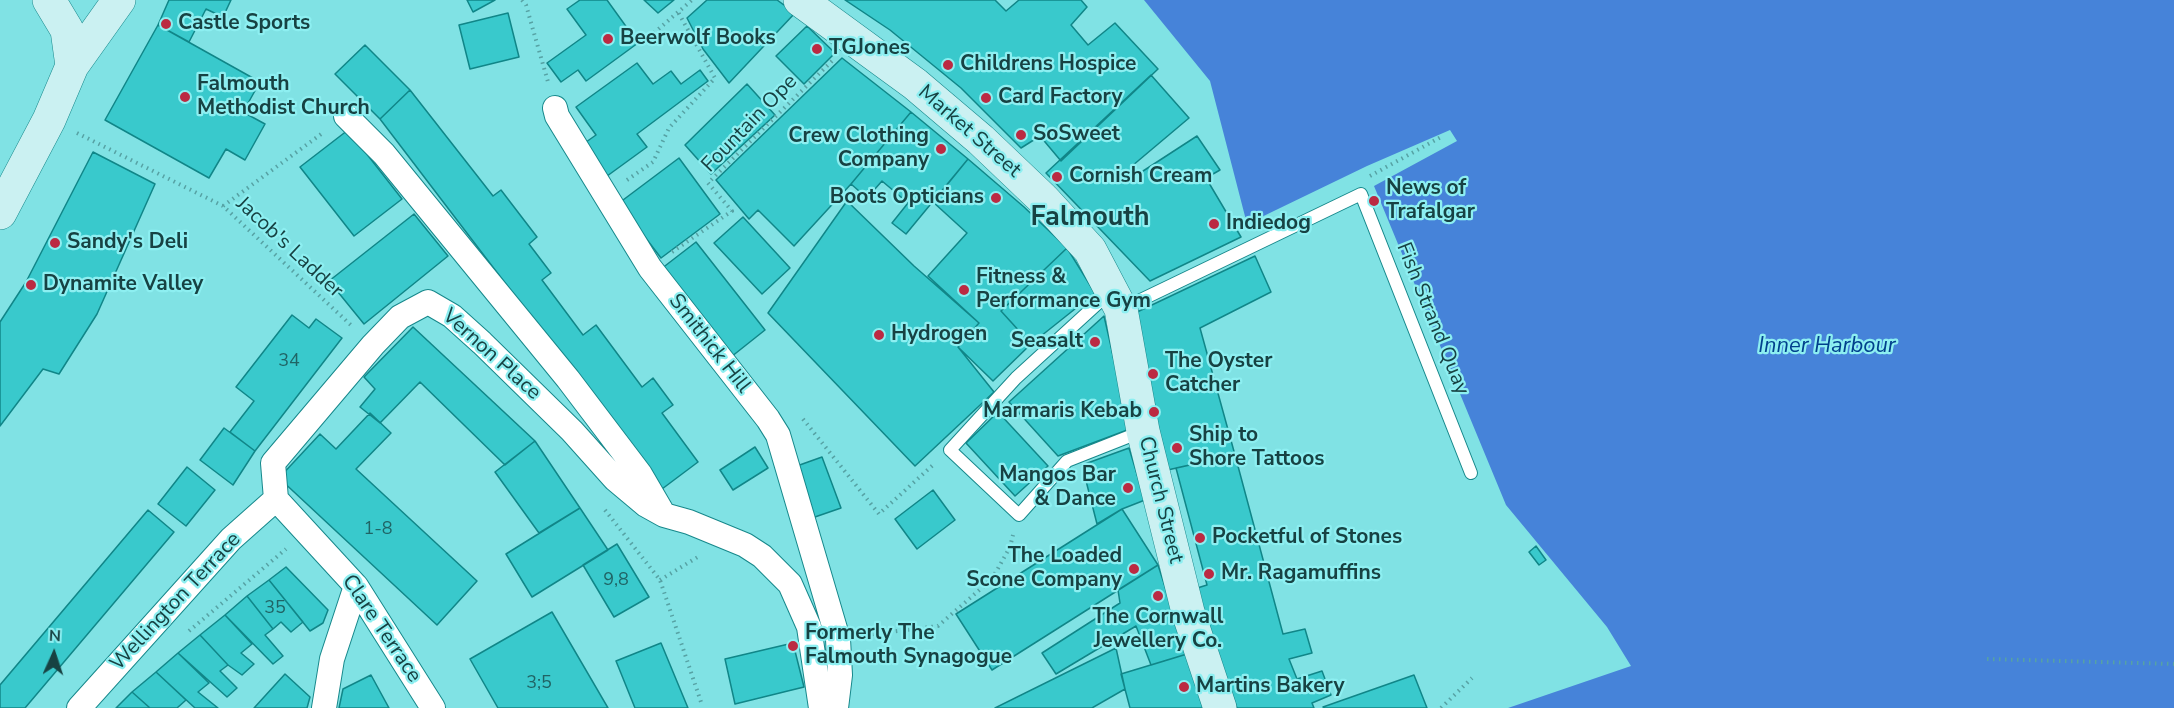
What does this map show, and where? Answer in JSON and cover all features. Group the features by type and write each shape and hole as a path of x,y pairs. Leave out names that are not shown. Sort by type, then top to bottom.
{"street":[{"path":"49,0 67,30 72,66"},
{"path":"0,213 49,120 72,66 119,0"},
{"name":"Market Street","path":"800,0 932,98 981,140 1043,199 1090,250 1117,300"},
{"name":"Smithick Hill","path":"555,108 556,116 650,268 778,435 838,639 840,675 837,708"},
{"name":"Vernon Place","path":"345,116 384,154 568,379 640,474 664,515"},
{"name":"Church Street","path":"1117,300 1143,431 1188,612 1220,708"},
{"name":"Vernon Place","path":"276,500 273,463 373,345 400,317 428,302 452,316 524,383 572,431 615,479 646,505 664,515 745,545 762,556 790,584 809,627 821,708"},
{"name":"Clare Terrace","path":"276,500 356,586 433,708"},
{"name":"Wellington Terrace","path":"79,708 231,539 276,500"},
{"path":"324,708 332,659 356,586"}],"lane":[{"path":"1143,431 1067,461 1019,514 950,450 1016,378 1117,300 1361,194"},
{"name":"Fish Strand Quay","path":"1361,194 1471,473"}],"path":[{"path":"522,0 526,5 555,108"},
{"path":"654,33 692,0"},
{"path":"605,196 653,162 669,128 715,78 678,12"},
{"name":"Fountain Ope","path":"650,268 732,210 708,183 853,39"},
{"name":"Jacob's Ladder","path":"49,120 223,206 373,345"},
{"path":"1361,194 1363,181 1441,137"},
{"path":"223,206 301,149"},
{"path":"768,419 791,403 879,514 950,450"},
{"path":"615,479 595,496 660,580 702,705"},
{"path":"838,639 938,626 992,579 1010,547 1019,514"},
{"path":"184,635 305,533"},
{"path":"660,580 701,555"},
{"path":"1987,659 2174,664"},
{"path":"1441,708 1472,678"}],"water":[{"name":"Inner Harbour","path":"1144,0 2174,0 2174,708 1508,708 1631,666 1607,627 1506,505 1374,186 1457,141 1450,130 1367,166 1247,224 1210,81"}],"building":[{"path":"169,0 231,0 223,17 206,9 189,42 158,25"},
{"path":"467,0 495,0 473,12"},
{"name":"Beerwolf Books","path":"580,0 607,0 638,43 586,81 578,70 561,82 547,63 586,35 567,9"},
{"path":"644,0 674,0 658,13"},
{"path":"707,0 777,0 795,13 729,83 703,49 687,18"},
{"path":"845,0 995,0 1006,11 1019,0 1081,0 1087,7 1071,25 1088,45 1115,23 1158,69 1061,161 1040,136 1021,148 961,88 890,30"},
{"path":"508,13 519,57 470,69 459,25"},
{"name":"Falmouth Methodist Church","path":"158,25 260,82 243,112 265,124 245,160 226,149 209,178 105,120"},
{"path":"807,26 835,53 804,84 776,56"},
{"path":"365,45 410,90 380,119 335,74"},
{"path":"842,58 911,112 851,184 794,246 758,210 749,219 716,180"},
{"path":"637,63 653,84 671,71 681,84 700,70 708,81 637,134 647,147 603,179 579,147 596,135 576,107"},
{"path":"1151,75 1189,118 1132,166 1140,173 1197,136 1220,170 1206,178 1241,237 1150,281 1046,173"},
{"path":"747,84 775,115 711,174 685,145"},
{"path":"410,90 493,196 501,190 537,237 529,244 551,273 542,280 583,335 596,325 642,387 653,378 673,405 662,413 698,462 662,489 380,119"},
{"path":"911,112 968,159 906,234 892,223 908,203 882,181 867,198 851,184"},
{"path":"348,130 402,199 354,236 300,167"},
{"path":"93,152 155,184 97,314 59,374 43,369 0,426 0,322 26,282"},
{"path":"679,158 720,214 661,258 619,203"},
{"path":"968,159 1067,248 1001,311 1031,344 993,381 958,347 979,323 928,276 967,233 933,202"},
{"name":"Hydrogen","path":"847,201 914,266 979,323 958,347 994,392 915,466 768,313"},
{"path":"414,214 448,256 364,324 329,281"},
{"path":"743,217 790,268 762,294 714,243"},
{"path":"696,242 765,330 731,357 661,269"},
{"path":"1067,248 1095,293 1031,344 1001,311"},
{"path":"1255,256 1271,292 1200,328 1235,455 1163,471 1135,313"},
{"path":"292,315 309,328 316,319 342,338 255,451 230,432 254,401 236,387"},
{"path":"1104,316 1130,429 1058,456 1009,402"},
{"path":"413,327 535,441 505,465 420,382 380,423 360,407 375,389 364,377"},
{"path":"998,412 1048,466 1015,496 966,443"},
{"path":"370,413 391,433 356,469 477,581 437,625 279,478 320,434 336,449"},
{"path":"224,428 255,451 233,485 200,460"},
{"path":"535,441 580,508 539,533 495,472"},
{"path":"755,447 768,468 733,490 720,470"},
{"path":"1129,448 1145,500 1122,509 1097,524 1082,465"},
{"path":"1235,455 1283,634 1305,629 1312,653 1289,659 1297,679 1322,671 1331,695 1312,703 1314,708 1237,708 1194,589 1207,585 1176,468"},
{"path":"822,457 841,508 812,518 794,467"},
{"path":"187,467 215,490 186,526 158,504"},
{"path":"933,490 955,520 917,549 895,519"},
{"path":"580,508 608,550 532,597 506,554"},
{"path":"1122,509 1158,565 992,670 956,614"},
{"path":"148,510 174,532 25,708 0,708 0,685"},
{"path":"617,544 649,597 614,617 583,565"},
{"path":"1536,546 1546,560 1539,565 1529,552"},
{"path":"1158,565 1187,654 1151,665 1136,626 1056,674 1042,653 1120,603 1118,590"},
{"path":"286,567 328,610 323,623 310,631 269,580"},
{"path":"269,580 303,622 291,632 281,622 273,629 247,596"},
{"path":"247,596 273,629 265,635 283,656 273,664 225,615"},
{"path":"552,612 608,708 498,708 470,659"},
{"path":"225,615 252,644 241,653 254,664 242,675 228,665 200,635"},
{"path":"200,635 228,665 220,671 237,688 227,697 178,653"},
{"path":"661,643 688,708 635,708 616,661"},
{"path":"793,643 804,687 735,704 725,659"},
{"path":"1116,648 1125,689 1092,708 995,708"},
{"path":"178,653 209,683 198,692 218,708 195,708 156,672"},
{"path":"1187,654 1203,708 1130,708 1121,674"},
{"path":"156,672 186,700 177,708 150,708 132,692"},
{"path":"285,674 310,697 307,708 254,708"},
{"path":"371,675 389,708 339,708 343,689"},
{"path":"1414,675 1427,708 1323,707"},
{"path":"132,692 150,708 116,708"}],"place":[{"name":"Castle Sports","path":"166,24"},
{"name":"Beerwolf Books","path":"608,39"},
{"name":"TGJones","path":"817,49"},
{"name":"Childrens Hospice","path":"948,65"},
{"name":"Falmouth Methodist Church","path":"185,97"},
{"name":"Card Factory","path":"986,98"},
{"name":"SoSweet","path":"1021,135"},
{"name":"Crew Clothing Company","path":"941,149"},
{"name":"Cornish Cream","path":"1057,177"},
{"name":"Boots Opticians","path":"996,198"},
{"name":"News of Trafalgar","path":"1374,201"},
{"name":"Indiedog","path":"1214,224"},
{"name":"Sandy's Deli","path":"55,243"},
{"name":"Dynamite Valley","path":"31,285"},
{"name":"Fitness & Performance Gym","path":"964,290"},
{"name":"Hydrogen","path":"879,335"},
{"name":"Seasalt","path":"1095,342"},
{"name":"The Oyster Catcher","path":"1153,374"},
{"name":"Marmaris Kebab","path":"1154,412"},
{"name":"Ship to Shore Tattoos","path":"1177,448"},
{"name":"Mangos Bar & Dance","path":"1128,488"},
{"name":"Pocketful of Stones","path":"1200,538"},
{"name":"The Loaded Scone Company","path":"1134,569"},
{"name":"Mr. Ragamuffins","path":"1209,574"},
{"name":"The Cornwall Jewellery Co.","path":"1158,596"},
{"name":"Formerly The Falmouth Synagogue","path":"793,646"},
{"name":"Martins Bakery","path":"1184,687"}],"district":[{"name":"Falmouth","path":"1090,218"}]}
